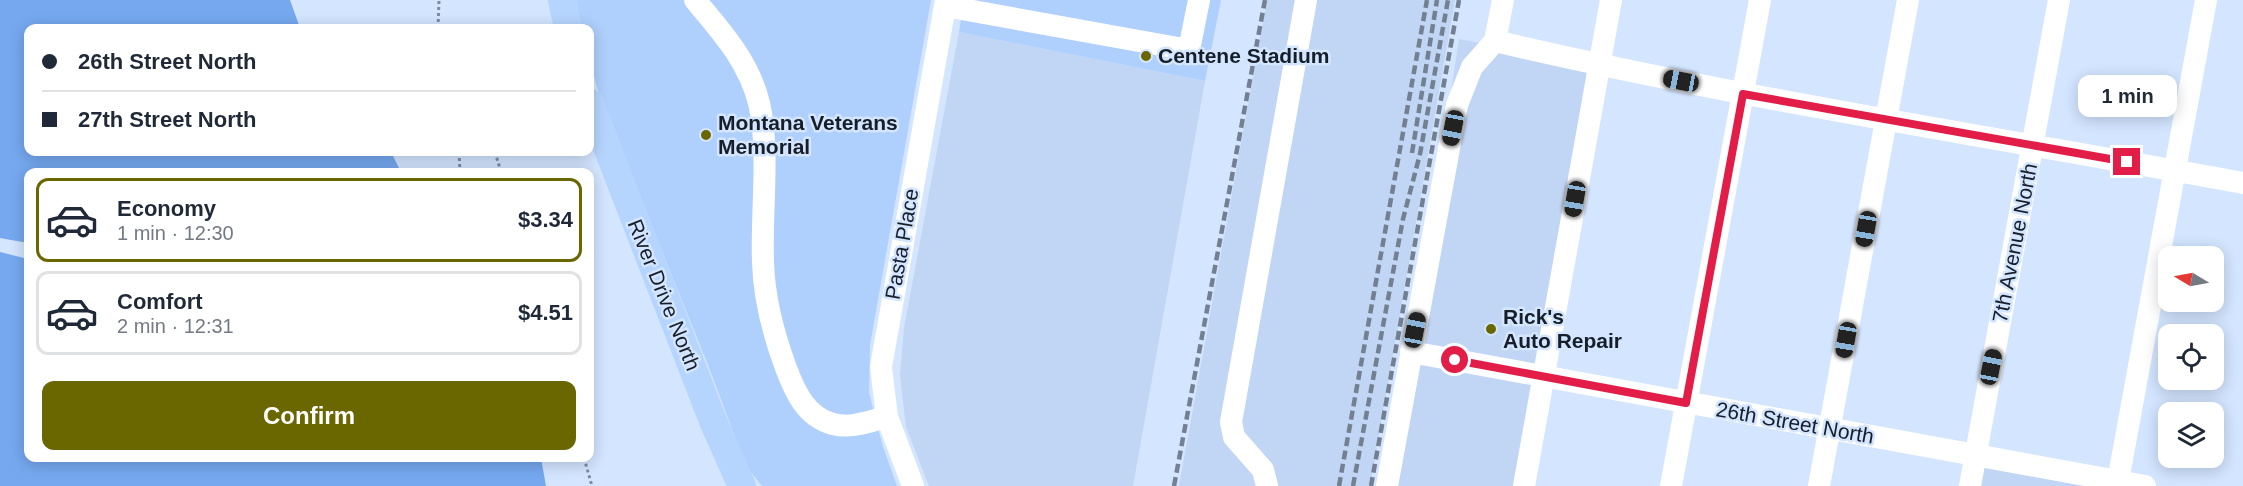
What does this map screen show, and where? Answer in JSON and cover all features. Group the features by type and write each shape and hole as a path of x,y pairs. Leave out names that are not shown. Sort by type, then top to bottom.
{"main road":[{"path":"562,0 566,24"},
{"name":"River Drive North","path":"594,113 713,421 742,486"}],"street":[{"path":"695,0 742,61 753,83 759,103 763,127 763,263 769,314 793,387 805,406 820,418 833,424 853,425 887,417"},
{"path":"945,3 1189,50 1199,0"},
{"path":"1267,486 1263,470 1234,437 1231,422 1306,0"},
{"path":"1387,486 1457,105 1472,67 1495,40 1503,0"},
{"path":"1524,486 1611,0"},
{"path":"1671,486 1760,0"},
{"path":"1819,486 1908,0"},
{"name":"7th Avenue North","path":"1970,486 2059,0"},
{"path":"2118,481 2206,0"},
{"name":"Pasta Place","path":"913,486 887,417 881,367 945,3"},
{"path":"1495,40 1599,65 1743,94 2243,183"},
{"name":"26th Street North","path":"1411,352 2145,486"}],"path":[{"path":"438,24 439,0"},
{"path":"585,462 592,486"}],"shaded area":[{"path":"0,0 290,0 299,24 24,24 24,156 393,156 399,168 24,168 24,242 0,238"},
{"path":"572,0 931,0 870,345 869,393 883,447 897,486 762,486 746,466 708,365 600,97 594,77 594,24 578,24"},
{"name":"Centene Stadium","path":"964,0 1221,0 1205,81 959,32"},
{"path":"1267,0 1455,0 1370,486 1179,486"},
{"path":"959,32 1205,81 1133,486 929,486 906,427 900,375 904,328"},
{"path":"1459,39 1599,65 1524,486 1387,486 1411,352"},
{"path":"0,252 24,258 24,462 542,462 546,486 0,486"},
{"path":"1975,456 2143,486 1969,486"}],"railway":[{"path":"1174,486 1265,0"},
{"path":"1339,486 1427,0"},
{"path":"1412,153 1437,0"},
{"path":"1353,486 1403,219 1420,154 1448,0"},
{"path":"1371,486 1459,0"}],"place":[{"name":"Centene Stadium","path":"1146,56"},
{"name":"Montana Veterans Memorial","path":"706,135"},
{"name":"Rick's Auto Repair","path":"1491,329"}],"route":[{"path":"1455,360 1686,403 1743,94 2127,162"}]}
